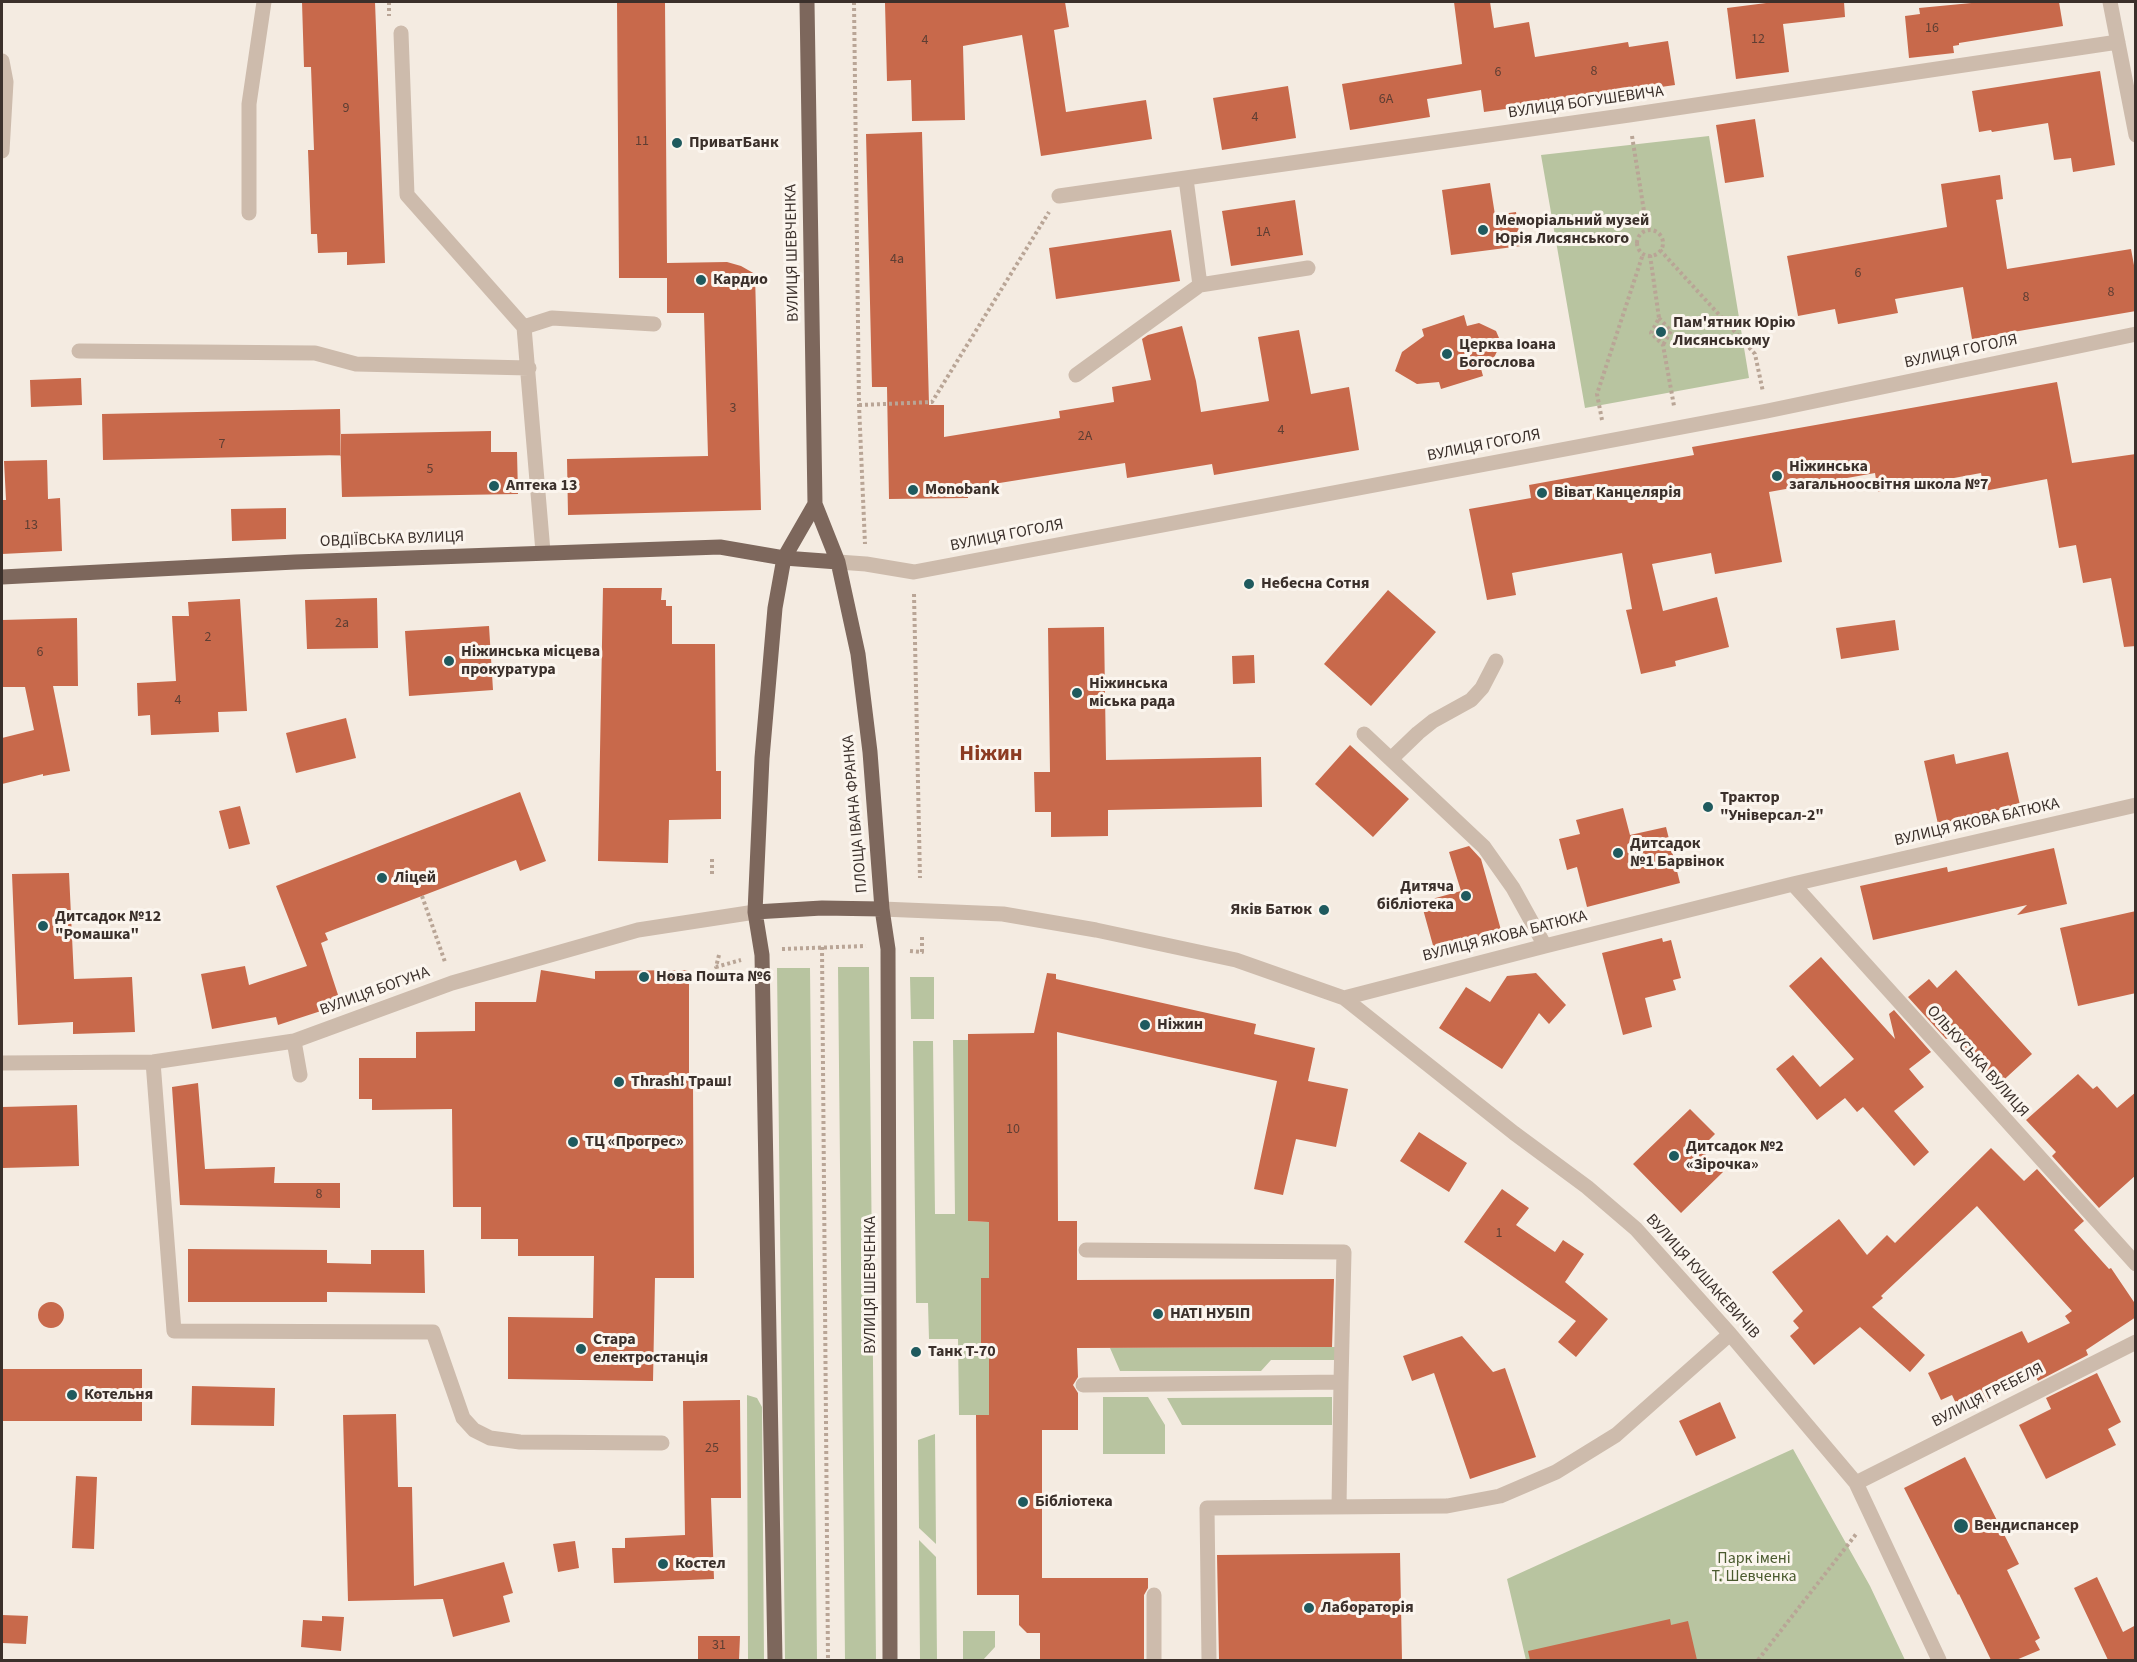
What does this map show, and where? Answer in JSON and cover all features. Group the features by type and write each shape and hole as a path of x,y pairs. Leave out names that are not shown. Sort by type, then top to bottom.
{"main road":[{"name":"ВУЛИЦЯ ШЕВЧЕНКА","path":"807,2 815,504"},
{"path":"775,1660 762,955 755,912 762,758 775,608 784,558 815,504"},
{"name":"ПЛОЩА ІВАНА ФРАНКА","path":"755,912 822,908 882,909 870,752 858,654 838,562 815,504"},
{"name":"ОВДІЇВСЬКА ВУЛИЦЯ","path":"2,577 543,552 720,547 784,558"},
{"path":"784,558 838,562"},
{"name":"ВУЛИЦЯ ШЕВЧЕНКА","path":"882,909 888,948 890,1660"}],"street":[{"path":"249,213 249,104 264,2"},
{"path":"2110,2 2136,135"},
{"path":"401,33 407,195 524,327 543,552"},
{"name":"ВУЛИЦЯ БОГУШЕВИЧА","path":"1059,196 1629,115 2118,42"},
{"path":"2,62 6,82 2,151"},
{"path":"1186,179 1200,285"},
{"path":"1076,375 1200,285 1308,268"},
{"path":"524,327 552,318 654,324"},
{"name":"ВУЛИЦЯ ГОГОЛЯ","path":"838,562 914,572 1767,411 2136,334"},
{"path":"79,351 315,353 356,364 529,368"},
{"path":"1391,759 1418,732 1471,700 1482,688 1496,660"},
{"path":"1364,734 1484,847 1513,888 1545,945"},
{"name":"ВУЛИЦЯ ЯКОВА БАТЮКА","path":"1344,998 1545,945 1793,884 2136,804"},
{"name":"ОЛЬКУСЬКА ВУЛИЦЯ","path":"1793,884 2136,1264"},
{"path":"882,909 1003,914 1096,930 1236,960 1344,998"},
{"name":"ВУЛИЦЯ БОГУНА","path":"2,1063 153,1062 294,1041 452,983 638,930 755,912"},
{"name":"ВУЛИЦЯ КУШАКЕВИЧІВ","path":"1344,998 1514,1133 1587,1187 1636,1228 1730,1334 1856,1483 1939,1660"},
{"path":"294,1041 300,1075"},
{"path":"153,1062 174,1331 433,1332 463,1418 474,1430 490,1438 520,1442 662,1443"},
{"path":"1086,1250 1344,1252 1339,1507"},
{"path":"1209,1660 1207,1508 1448,1506 1500,1496 1556,1472 1616,1435 1730,1334"},
{"name":"ВУЛИЦЯ ГРЕБЕЛЯ","path":"1856,1483 2136,1342"},
{"path":"1083,1385 1341,1382"},
{"path":"1154,1595 1154,1660"}],"path":[{"path":"854,2 859,405 866,564"},
{"path":"1629,115 1647,230"},
{"path":"859,405 932,402 1059,196"},
{"path":"1607,441 1597,394 1643,254 1637,244 1638,237 1647,230 1653,230 1662,238 1663,244 1656,254 1643,254"},
{"path":"1660,250 1755,354 1767,411"},
{"path":"1650,255 1659,318 1671,331 1663,345"},
{"path":"1659,318 1651,333 1663,345 1678,428"},
{"path":"914,572 920,878"},
{"path":"712,859 712,875"},
{"path":"422,896 452,983"},
{"path":"903,950 922,952 922,937"},
{"path":"781,949 866,946"},
{"path":"822,947 828,1660"},
{"path":"719,955 716,967 742,960"},
{"path":"1758,1660 1871,1515"}],"green space":[{"path":"1709,136 1749,378 1585,408 1541,155"},
{"path":"838,967 869,967 876,1660 845,1660"},
{"path":"777,968 810,968 817,1660 785,1660"},
{"path":"910,977 934,977 934,1019 911,1019"},
{"path":"953,1040 968,1040 968,1221 989,1222 989,1278 981,1279 981,1356 989,1356 989,1415 959,1415 958,1339 929,1339 928,1303 916,1303 913,1041 933,1041 935,1214 955,1214"},
{"path":"1335,1347 1335,1360 1271,1360 1261,1371 1120,1371 1110,1348"},
{"path":"747,1395 757,1398 762,1407 764,1660 748,1660"},
{"path":"1103,1397 1148,1397 1165,1425 1165,1454 1103,1454"},
{"path":"1332,1397 1332,1425 1182,1425 1167,1398"},
{"path":"935,1434 936,1544 919,1528 918,1440"},
{"name":"Парк імені Т. Шевченка","path":"1793,1449 1870,1586 1905,1660 1526,1660 1507,1579"},
{"path":"919,1540 936,1557 937,1660 920,1660"},
{"path":"963,1631 995,1631 995,1647 983,1660 963,1660"}],"building":[{"path":"302,2 375,2 385,263 347,265 347,252 318,253 317,234 311,234 308,150 314,150 311,67 304,67"},
{"path":"617,2 665,2 667,263 727,262 741,266 755,274 761,510 568,515 567,459 708,456 704,313 667,313 667,278 619,278"},
{"path":"1065,2 1069,27 1054,30 1066,112 1146,100 1152,139 1041,156 1022,35 963,46 965,120 912,121 911,80 887,81 885,3"},
{"path":"1454,2 1490,2 1494,28 1529,22 1535,57 1628,42 1629,47 1668,41 1675,85 1484,112 1481,90 1427,99 1430,117 1350,130 1342,84 1462,64"},
{"path":"1774,2 1844,2 1845,17 1783,24 1789,72 1736,79 1727,8"},
{"path":"1982,2 2059,2 2063,26 1959,43 1953,46 1954,53 1909,58 1905,16 1920,14 1919,8"},
{"path":"2100,71 2115,165 2073,172 2071,158 2054,160 2048,123 1979,132 1972,91"},
{"path":"1288,86 1296,138 1222,150 1213,98"},
{"path":"1755,119 1764,177 1725,183 1716,125"},
{"path":"922,132 929,405 944,405 944,437 1060,418 1059,411 1114,402 1112,387 1151,380 1142,339 1148,335 1182,326 1196,381 1201,412 1269,401 1258,337 1299,330 1311,394 1349,387 1359,450 1214,475 1212,464 1127,478 1125,463 968,488 968,498 889,499 887,387 872,387 866,134"},
{"path":"2000,175 2003,199 1996,200 2007,269 2131,249 2136,276 2136,311 1972,339 1963,287 1895,299 1898,313 1838,324 1835,309 1798,316 1787,256 1947,227 1941,184"},
{"name":"Меморіальний музей Юрія Лисянського","path":"1490,183 1495,215 1516,212 1521,246 1451,255 1442,190"},
{"path":"1295,200 1303,255 1231,266 1222,211"},
{"path":"1171,230 1180,281 1056,299 1049,248"},
{"name":"Церква Іоана Богослова","path":"1464,315 1467,326 1479,323 1496,331 1499,338 1500,345 1492,362 1480,365 1483,376 1441,389 1439,382 1417,384 1395,371 1402,352 1424,336 1422,329"},
{"path":"81,378 82,405 31,407 30,380"},
{"path":"2057,382 2072,463 2136,454 2136,646 2124,647 2111,578 2083,583 2076,545 2059,548 2047,479 1984,491 1981,473 1878,492 1875,473 1769,492 1782,562 1715,574 1711,553 1652,564 1663,611 1717,597 1729,647 1675,661 1676,666 1641,674 1626,610 1632,609 1622,553 1512,573 1516,595 1487,600 1469,509 1531,498 1529,485 1694,455 1692,447"},
{"path":"340,409 341,455 103,460 102,414"},
{"path":"491,431 491,452 517,452 518,494 342,497 340,434"},
{"path":"47,460 48,499 60,498 62,551 2,554 2,500 6,500 4,461"},
{"path":"286,508 286,539 232,541 231,509"},
{"path":"603,588 662,588 661,600 666,600 666,606 672,606 672,644 715,644 716,771 721,771 721,819 669,820 668,863 598,861"},
{"path":"1388,590 1436,632 1371,706 1324,664"},
{"path":"377,598 378,648 307,649 305,600"},
{"path":"240,599 247,711 218,712 219,732 151,735 150,715 138,716 137,683 176,681 172,616 189,616 188,602"},
{"path":"77,618 78,686 53,686 70,771 43,776 43,774 2,784 2,738 34,730 25,687 2,687 2,620"},
{"path":"1895,620 1899,650 1841,659 1836,628"},
{"name":"Ніжинська місцева прокуратура","path":"489,626 493,690 409,696 405,631"},
{"name":"Ніжинська міська рада","path":"1104,627 1106,760 1261,757 1262,807 1108,810 1108,836 1051,837 1051,812 1035,812 1034,772 1050,772 1048,628"},
{"path":"1254,655 1255,683 1233,684 1232,656"},
{"path":"346,718 356,758 296,773 286,733"},
{"path":"1350,745 1409,799 1373,837 1315,784"},
{"path":"2008,752 2020,805 1938,824 1924,761 1954,754 1956,764"},
{"name":"Ліцей","path":"520,792 546,861 520,871 516,860 325,933 328,940 321,943 342,1007 325,1013 324,1010 278,1025 276,1017 212,1029 201,974 245,966 249,985 307,966 276,886"},
{"path":"240,806 250,844 229,849 219,811"},
{"name":"Дитсадок №1 Барвінок","path":"1623,808 1630,835 1666,827 1680,883 1587,907 1577,867 1567,870 1559,839 1580,834 1576,820"},
{"name":"Дитяча бібліотека","path":"1469,846 1481,859 1501,930 1434,949 1421,902 1461,891 1449,852"},
{"path":"2054,848 2067,904 2017,915 2027,905 1873,940 1860,886 1947,867 1948,872"},
{"name":"Дитсадок №12 \"Ромашка\"","path":"69,873 74,979 132,977 135,1032 73,1034 73,1022 18,1025 12,874"},
{"path":"2136,911 2136,993 2078,1006 2060,928"},
{"path":"1662,938 1663,942 1671,940 1681,978 1673,980 1676,990 1645,998 1652,1027 1623,1035 1602,953"},
{"path":"1821,957 1895,1039 1889,1014 1894,1010 1931,1052 1909,1069 1924,1087 1894,1111 1929,1152 1914,1166 1863,1107 1857,1112 1845,1098 1817,1120 1776,1069 1793,1055 1820,1087 1854,1059 1789,986"},
{"name":"ТЦ «Прогрес»","path":"541,970 595,979 595,971 689,970 689,1083 693,1083 694,1278 655,1278 653,1381 508,1379 508,1317 593,1318 594,1256 518,1256 518,1239 481,1239 481,1207 453,1207 452,1109 372,1110 372,1099 359,1099 359,1058 416,1058 416,1032 475,1031 475,1002 536,1002"},
{"path":"1956,970 2032,1054 1996,1087 1950,1037 1946,1039 1908,997 1929,979 1937,988"},
{"path":"1047,973 1056,974 1056,979 1256,1024 1254,1034 1315,1048 1308,1081 1348,1089 1336,1147 1296,1139 1283,1195 1254,1189 1277,1081 1057,1032 1058,1221 1077,1221 1077,1280 1334,1279 1332,1347 1077,1348 1078,1377 1073,1385 1078,1393 1078,1430 1042,1430 1042,1578 1148,1578 1148,1588 1144,1595 1144,1660 1040,1660 1040,1633 1027,1633 1019,1625 1019,1595 977,1595 976,1415 989,1415 989,1356 981,1357 981,1278 989,1278 989,1222 968,1221 968,1034 1034,1033"},
{"path":"1536,973 1566,1005 1549,1024 1539,1013 1502,1069 1439,1028 1466,987 1490,1002 1507,976"},
{"path":"2078,1074 2093,1089 2097,1086 2117,1108 2136,1092 2136,1175 2099,1208 2052,1156 2056,1152 2026,1120"},
{"path":"198,1083 205,1169 275,1167 274,1183 340,1183 340,1208 180,1205 172,1087"},
{"path":"77,1105 79,1166 2,1168 2,1107"},
{"name":"Дитсадок №2 «Зірочка»","path":"1690,1109 1715,1134 1700,1149 1723,1172 1681,1213 1633,1164"},
{"path":"1419,1132 1467,1163 1449,1192 1400,1161"},
{"path":"1991,1148 2024,1181 2037,1169 2084,1221 2074,1230 2109,1269 2111,1268 2136,1305 2136,1317 2086,1350 2088,1355 2038,1381 2032,1369 1985,1392 1989,1401 1961,1414 1952,1395 1941,1400 1928,1373 2022,1331 2028,1343 2070,1323 2065,1316 2072,1311 1977,1206 1872,1307 1925,1355 1910,1372 1860,1327 1814,1365 1790,1336 1799,1328 1793,1321 1803,1311 1772,1272 1839,1219 1867,1255 1887,1235 1895,1243"},
{"path":"1502,1189 1529,1208 1516,1225 1555,1252 1563,1240 1584,1254 1565,1282 1608,1319 1576,1357 1558,1342 1576,1321 1464,1242"},
{"path":"188,1249 327,1250 327,1263 371,1264 371,1250 424,1250 425,1293 327,1292 327,1302 188,1302"},
{"path":"51,1302 61,1305 64,1315 61,1325 51,1328 41,1325 38,1315 41,1305"},
{"path":"1462,1336 1493,1372 1505,1368 1536,1457 1470,1479 1434,1373 1412,1381 1403,1356"},
{"name":"Котельня","path":"2,1369 142,1369 142,1421 2,1421"},
{"path":"2097,1373 2121,1422 2108,1429 2116,1445 2046,1479 2019,1425 2051,1409 2046,1398"},
{"path":"192,1386 275,1388 274,1426 191,1425"},
{"path":"740,1400 741,1498 711,1498 714,1579 614,1583 612,1548 625,1548 625,1538 685,1535 683,1401"},
{"path":"1720,1402 1736,1438 1696,1456 1679,1421"},
{"path":"396,1414 398,1487 412,1487 414,1586 504,1562 513,1593 503,1596 510,1622 453,1637 443,1599 348,1601 343,1415"},
{"name":"Вендиспансер","path":"1965,1457 2019,1564 2007,1570 2040,1638 2035,1641 2040,1650 2016,1660 1991,1660 1904,1488"},
{"path":"76,1476 97,1477 94,1549 72,1548"},
{"path":"575,1541 579,1568 558,1572 553,1544"},
{"name":"Лабораторія","path":"1400,1553 1402,1660 1219,1660 1217,1555"},
{"path":"2097,1577 2123,1632 2136,1625 2136,1660 2108,1660 2074,1588"},
{"path":"2,1615 28,1616 26,1644 2,1643"},
{"path":"322,1616 344,1617 341,1651 301,1647 303,1620 322,1621"},
{"path":"1670,1619 1671,1625 1688,1621 1697,1660 1530,1660 1528,1651"},
{"path":"698,1636 740,1636 739,1660 698,1660"}],"place":[{"name":"ПриватБанк","path":"677,143"},
{"name":"Меморіальний музей Юрія Лисянського","path":"1483,230"},
{"name":"Кардио","path":"701,280"},
{"name":"Пам'ятник Юрію Лисянському","path":"1661,332"},
{"name":"Церква Іоана Богослова","path":"1447,354"},
{"name":"Ніжинська загальноосвітня школа №7","path":"1777,476"},
{"name":"Аптека 13","path":"494,486"},
{"name":"Monobank","path":"913,490"},
{"name":"Віват Канцелярія","path":"1542,493"},
{"name":"Небесна Сотня","path":"1249,584"},
{"name":"Ніжинська місцева прокуратура","path":"449,661"},
{"name":"Ніжинська міська рада","path":"1077,693"},
{"name":"Трактор \"Універсал-2\"","path":"1708,807"},
{"name":"Дитсадок №1 Барвінок","path":"1618,853"},
{"name":"Ліцей","path":"382,878"},
{"name":"Дитяча бібліотека","path":"1466,896"},
{"name":"Яків Батюк","path":"1324,910"},
{"name":"Дитсадок №12 \"Ромашка\"","path":"43,926"},
{"name":"Нова Пошта №6","path":"644,977"},
{"name":"Ніжин","path":"1145,1025"},
{"name":"Thrash! Траш!","path":"619,1082"},
{"name":"ТЦ «Прогрес»","path":"573,1142"},
{"name":"Дитсадок №2 «Зірочка»","path":"1674,1156"},
{"name":"НАТІ НУБІП","path":"1158,1314"},
{"name":"Cтара електростанція","path":"581,1349"},
{"name":"Танк Т-70","path":"916,1352"},
{"name":"Котельня","path":"72,1395"},
{"name":"Бібліотека","path":"1023,1502"},
{"name":"Вендиспансер","path":"1961,1526"},
{"name":"Костел","path":"663,1564"},
{"name":"Лабораторія","path":"1309,1608"}],"district":[{"name":"Ніжин","path":"991,755"}]}
